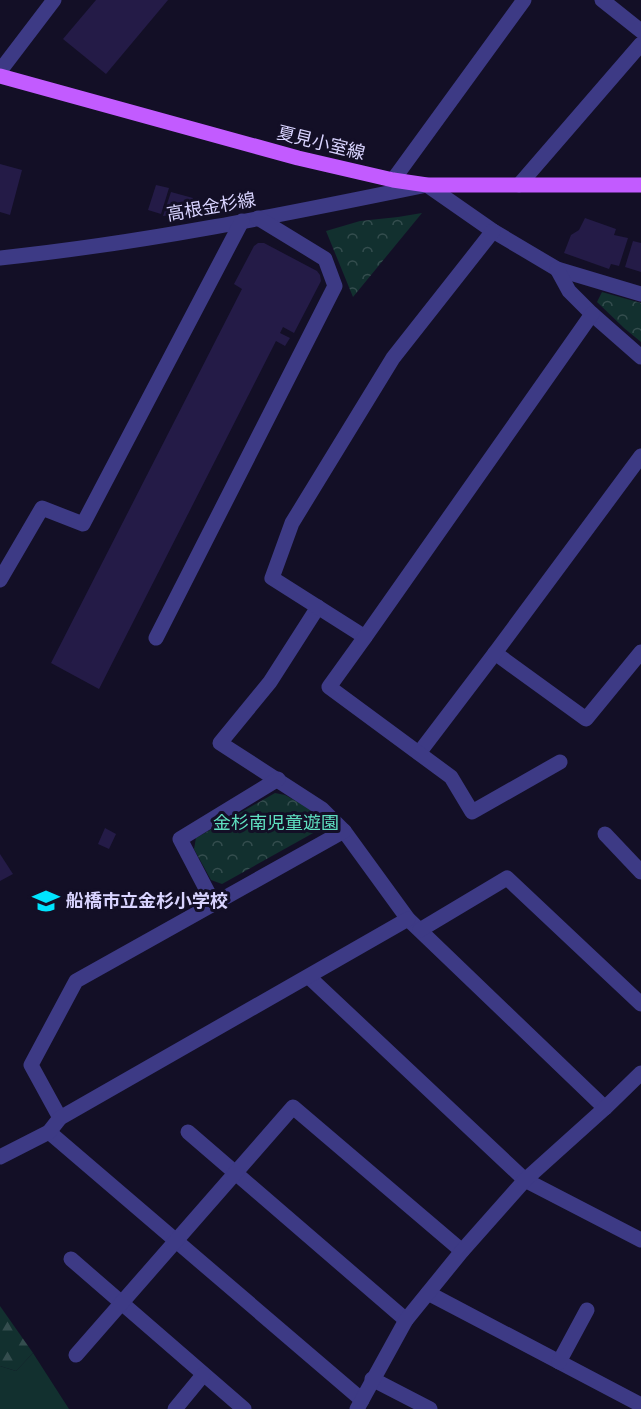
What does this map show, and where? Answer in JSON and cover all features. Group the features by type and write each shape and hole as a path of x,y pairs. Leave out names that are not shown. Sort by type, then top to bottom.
{"main road":[{"name":"夏見小室線","path":"0,76 298,158 393,180 427,185 641,185"}],"street":[{"path":"0,71 54,0"},
{"path":"393,180 524,0"},
{"path":"602,0 641,31"},
{"path":"519,185 641,44"},
{"path":"427,185 493,231 557,269 641,294"},
{"name":"高根金杉線","path":"0,258 134,240 427,185"},
{"path":"156,638 335,286 325,259 258,218"},
{"path":"0,580 42,508 83,524 242,221"},
{"path":"365,638 272,578 292,523 393,358 493,231"},
{"path":"557,269 569,291 641,357"},
{"path":"560,762 472,812 451,777 329,687 592,314"},
{"path":"419,753 641,456"},
{"path":"318,607 270,682 220,742 322,809 344,831 408,919 605,1108"},
{"path":"495,653 586,719 641,652"},
{"path":"214,904 180,839 278,779"},
{"path":"60,1118 31,1065 76,981 344,831"},
{"path":"605,834 641,872"},
{"path":"420,930 507,878 641,1004"},
{"path":"0,1157 49,1132 60,1118 408,919"},
{"path":"309,977 525,1180 641,1240"},
{"path":"49,1132 176,1240 360,1404 406,1320 462,1251 525,1180 637,1082"},
{"path":"76,1356 293,1107 462,1251"},
{"path":"188,1132 406,1320"},
{"path":"71,1259 244,1409"},
{"path":"428,1293 641,1405"},
{"path":"559,1362 587,1310"},
{"path":"175,1409 203,1375"},
{"path":"372,1379 430,1409"}],"green space":[{"path":"422,213 353,297 326,231 360,221"},
{"path":"602,292 641,303 641,342 597,302"},
{"name":"金杉南児童遊園","path":"275,793 285,795 324,816 324,827 222,884 211,880 194,849 196,838"},
{"path":"0,1306 33,1353 16,1371 0,1366"},
{"path":"33,1353 69,1409 0,1409 0,1366 16,1371"}],"building":[{"path":"96,0 168,0 106,74 63,39"},
{"path":"0,164 22,170 10,215 0,212"},
{"path":"156,185 169,188 161,214 148,210"},
{"path":"171,192 193,198 188,213 163,216"},
{"path":"585,218 616,229 614,235 628,238 619,266 611,264 609,269 564,253 571,235 579,230"},
{"path":"633,241 641,243 641,272 625,267"},
{"path":"264,243 317,271 321,281 294,333 283,327 280,333 290,338 285,346 276,341 99,689 51,663 242,289 234,284 254,246"},
{"path":"105,828 116,834 109,849 98,844"},
{"path":"0,854 13,874 0,881"}],"place":[{"name":"船橋市立金杉小学校","path":"46,901"}]}
